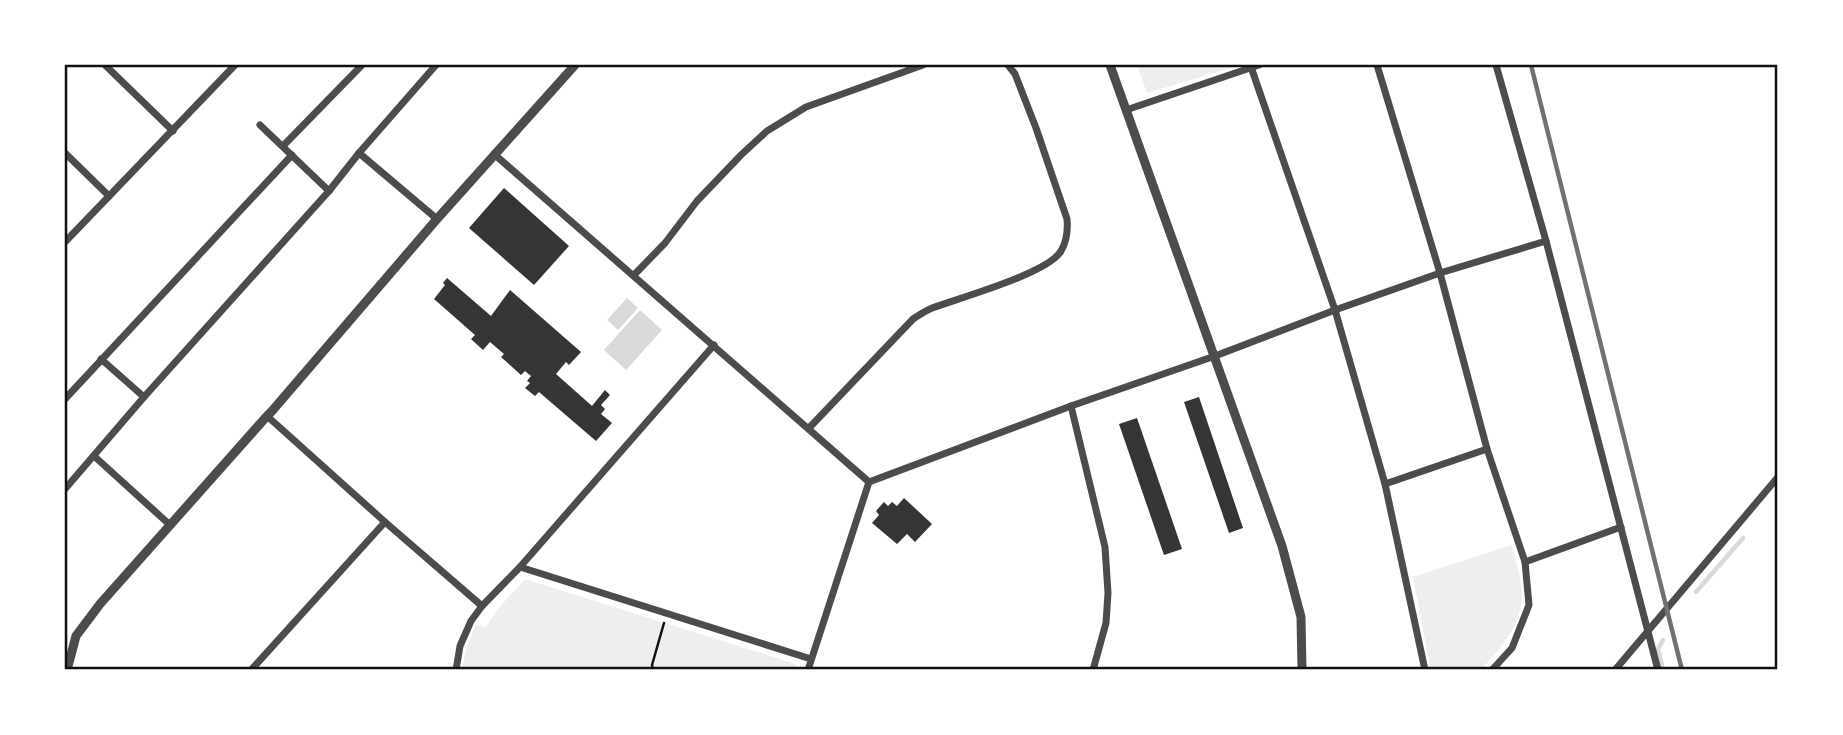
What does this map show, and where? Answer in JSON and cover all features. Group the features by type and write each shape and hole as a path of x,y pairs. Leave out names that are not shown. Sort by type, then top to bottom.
{"street":[{"path":"105,65 173,131"},
{"path":"65,242 233,65"},
{"path":"283,146 362,65"},
{"path":"65,489 329,191 436,65"},
{"path":"67,670 76,636 100,604 575,65"},
{"path":"634,275 665,243 697,201 767,131 806,107 922,65"},
{"path":"809,428 913,319 929,309 1021,276 1049,263 1061,253 1068,233 1067,219 1036,128 1015,74 1008,65"},
{"path":"1110,65 1282,545 1301,617 1302,670"},
{"path":"1377,65 1440,273 1487,449 1525,562 1529,605 1512,648 1492,670"},
{"path":"1496,65 1546,241 1658,670"},
{"path":"1126,110 1255,66 1335,310 1385,484 1424,670"},
{"path":"260,125 329,191"},
{"path":"65,153 109,196"},
{"path":"359,153 437,219"},
{"path":"494,154 869,482"},
{"path":"65,399 292,155"},
{"path":"869,482 1071,405 1215,356 1335,310 1440,273 1546,241"},
{"path":"456,670 460,646 471,621 482,606 520,567 714,345"},
{"path":"101,359 144,397"},
{"path":"1071,405 1105,547 1108,593 1106,623 1093,670"},
{"path":"267,416 482,606"},
{"path":"1385,484 1487,449"},
{"path":"94,456 170,525"},
{"path":"1615,670 1778,477"},
{"path":"808,670 869,482"},
{"path":"251,670 385,522"},
{"path":"1525,562 1621,527"},
{"path":"520,567 811,660"}],"path":[{"path":"653,670 652,665 667,613"}],"shaded area":[{"path":"1137,65 1241,65 1147,93"},
{"path":"627,298 638,308 618,330 607,320"},
{"path":"640,310 662,330 626,370 604,350"},
{"path":"1511,545 1522,596 1512,631 1481,670 1431,670 1413,577"},
{"path":"524,580 793,663 795,670 462,670 466,649 476,624 485,628"}],"building":[{"path":"504,188 569,246 534,285 469,228"},
{"path":"447,278 491,316 510,290 581,352 569,365 566,362 556,374 592,406 605,390 610,395 601,405 605,409 601,414 612,423 596,441 539,392 535,396 525,388 530,383 527,381 531,376 525,371 521,375 501,357 504,354 490,342 483,350 471,339 475,335 434,299"},
{"path":"1199,397 1243,528 1229,533 1184,402"},
{"path":"1137,418 1182,549 1164,555 1119,424"},
{"path":"904,498 932,524 915,542 907,534 897,544 872,523 879,515 876,511 884,502 888,506 892,502 897,506"}],"waterway":[{"path":"1696,592 1743,538"},
{"path":"1663,640 1658,649 1663,670"}],"railway":[{"path":"1531,65 1682,670"}]}
